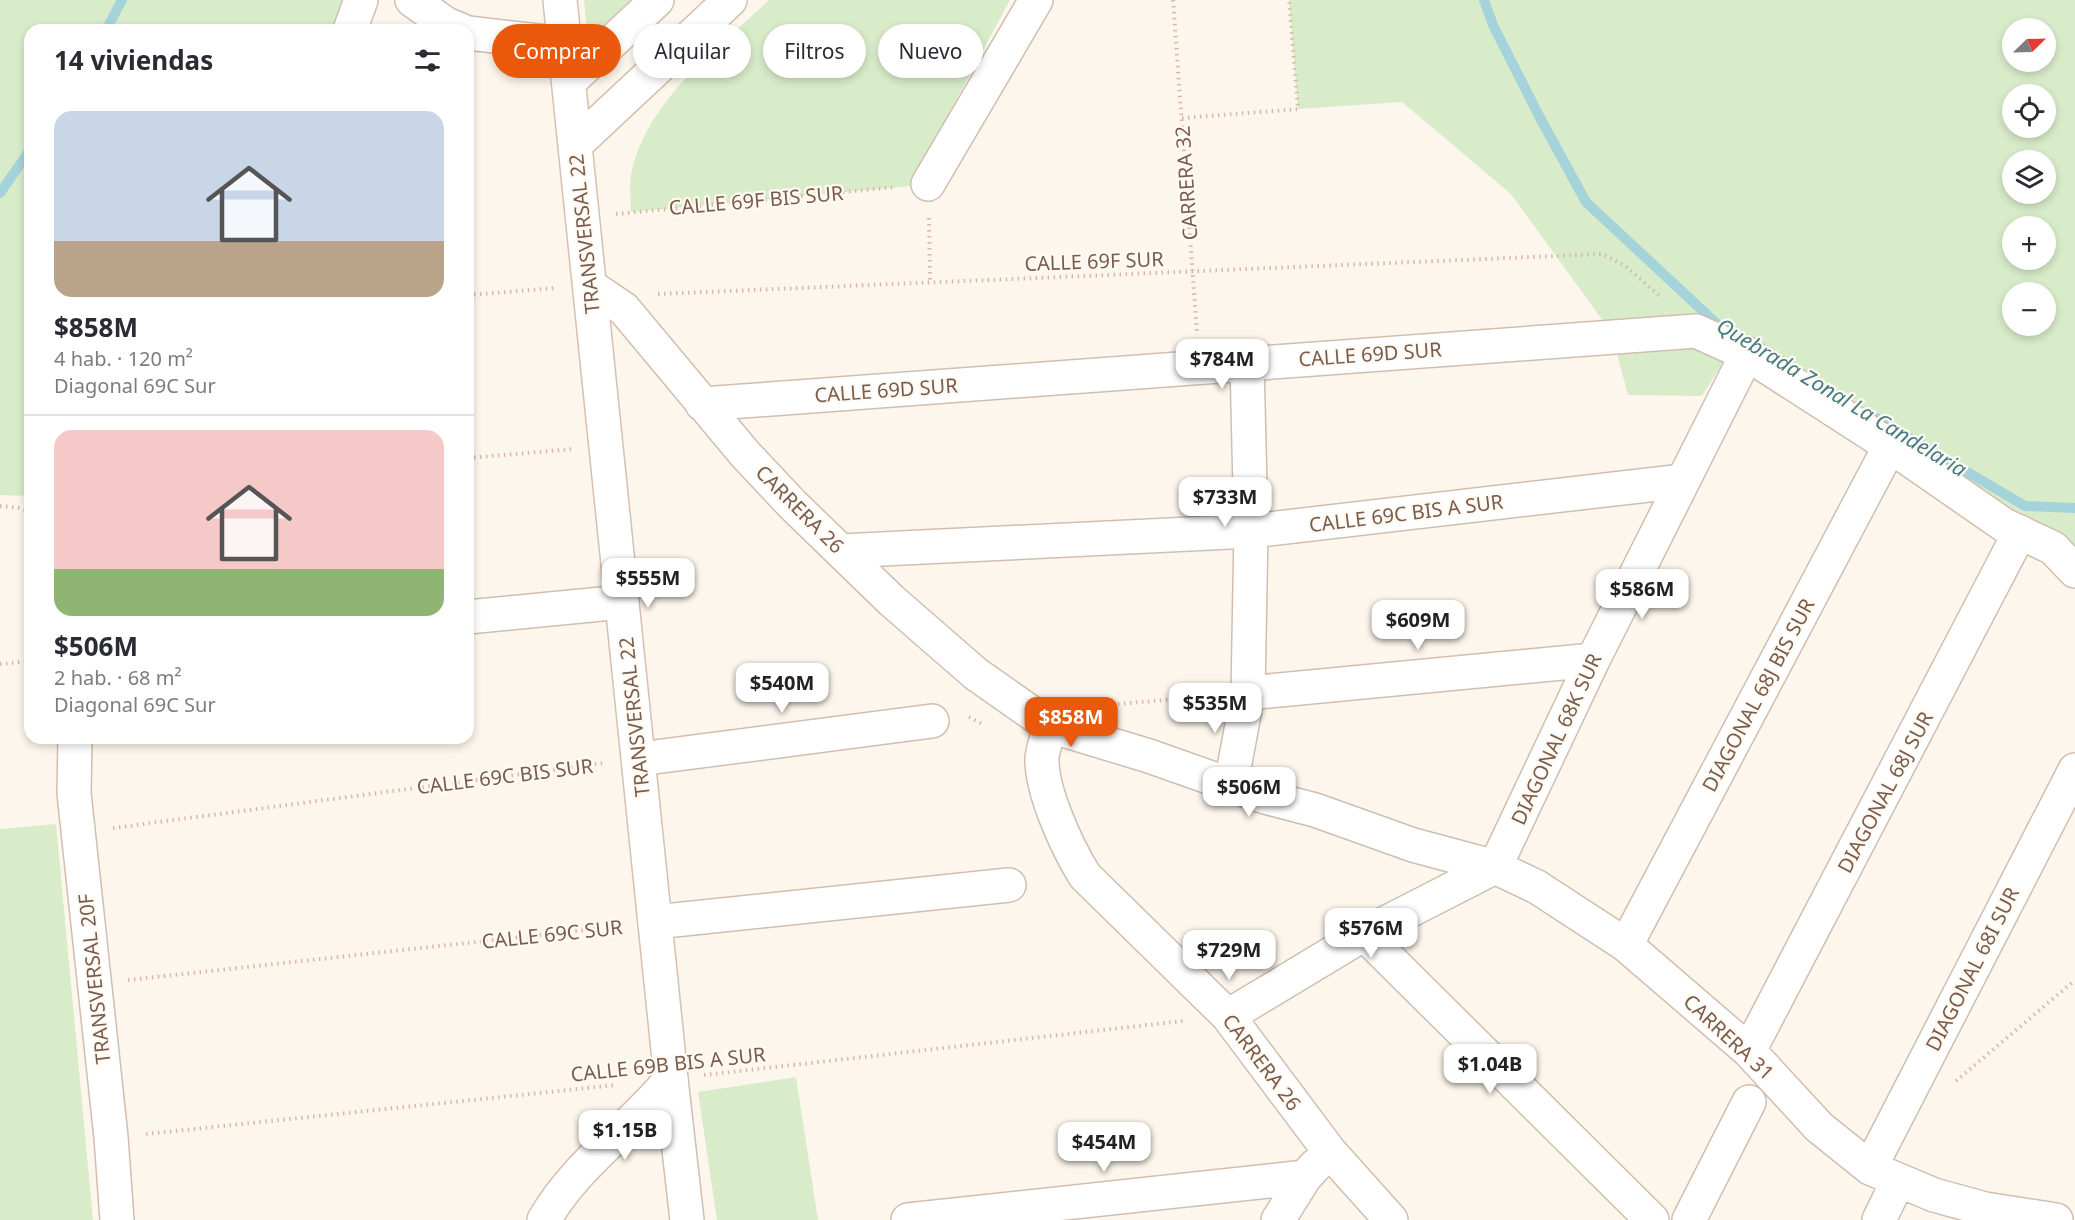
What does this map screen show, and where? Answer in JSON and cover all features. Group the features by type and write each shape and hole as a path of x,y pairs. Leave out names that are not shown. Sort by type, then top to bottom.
{"street":[{"path":"352,24 361,0"},
{"path":"412,0 446,24"},
{"name":"TRANSVERSAL 22","path":"560,0 563,24"},
{"path":"569,82 657,0"},
{"path":"575,145 730,0"},
{"path":"928,184 1036,0"},
{"path":"474,34 492,36"},
{"name":"TRANSVERSAL 22","path":"569,78 583,217 599,291 606,446 687,1220"},
{"name":"CARRERA 26","path":"599,291 646,332 702,404 793,505 936,641 976,674 1041,719 1231,784"},
{"name":"CALLE 69D SUR","path":"702,404 1247,362 1696,331 1747,354 1890,446 2004,525 2053,548 2075,571"},
{"name":"DIAGONAL 68K SUR","path":"1495,867 1593,660 1747,354"},
{"path":"1231,784 1248,693 1251,531 1247,362"},
{"name":"DIAGONAL 68J BIS SUR","path":"1626,945 1890,446"},
{"name":"CALLE 69C BIS A SUR","path":"841,551 1251,531 1683,481"},
{"name":"DIAGONAL 68J SUR","path":"1749,1052 2020,532"},
{"path":"474,616 622,602"},
{"path":"1248,693 1593,660"},
{"name":"CARRERA 26","path":"1041,719 1042,758 1060,830 1084,876 1228,1016 1330,1152 1391,1220"},
{"path":"639,759 932,721"},
{"name":"TRANSVERSAL 20F","path":"75,744 74,793 111,1137 117,1220"},
{"name":"DIAGONAL 68I SUR","path":"1879,1220 1884,1175 2075,770"},
{"name":"CARRERA 31","path":"1231,784 1315,810 1413,845 1495,867 1537,887 1626,945 1749,1052 1819,1127 1884,1175 1941,1207 1985,1209 2056,1220"},
{"path":"1228,1016 1364,934 1495,867"},
{"path":"655,922 1009,885"},
{"path":"1364,934 1652,1220"},
{"path":"544,1220 566,1185 584,1165 643,1111 671,1079"},
{"path":"1689,1220 1749,1102"},
{"path":"1278,1220 1305,1177 1330,1152"},
{"path":"908,1220 1305,1177"}],"path":[{"name":"CARRERA 32","path":"1173,0 1199,367"},
{"path":"1182,118 1298,109 1289,0"},
{"name":"CALLE 69F BIS SUR","path":"583,217 928,184"},
{"path":"928,184 930,282"},
{"name":"CALLE 69F SUR","path":"474,295 930,282 1602,254 1624,265 1696,331"},
{"path":"474,457 606,446"},
{"path":"0,506 24,509"},
{"path":"0,664 24,662"},
{"name":"CALLE 69C BIS SUR","path":"79,832 639,759"},
{"name":"CALLE 69C SUR","path":"95,983 655,922"},
{"path":"1952,1084 2075,980"},
{"name":"CALLE 69B BIS A SUR","path":"111,1137 671,1079 1228,1016"}],"green space":[{"path":"0,0 350,0 338,24 24,24 24,496 0,495"},
{"path":"584,0 633,0 607,24 586,24"},
{"path":"769,0 1010,0 983,50 983,24 878,24 878,78 968,78 910,186 631,212 631,175 639,148 652,123 686,78 751,78 751,24 743,24"},
{"path":"1289,0 2075,0 2075,554 1733,347 1702,396 1628,395 1611,332 1511,194 1402,102 1298,109"},
{"path":"56,824 93,1220 0,1220 0,829"},
{"path":"796,1077 818,1220 717,1220 698,1092"}],"waterway":[{"path":"109,24 122,0"},
{"name":"Quebrada Zonal La Candelaria","path":"1484,0 1493,25 1586,202 1718,325"},
{"path":"0,193 24,159"},
{"name":"Quebrada Zonal La Candelaria","path":"1876,418 2025,506 2075,508"}]}
